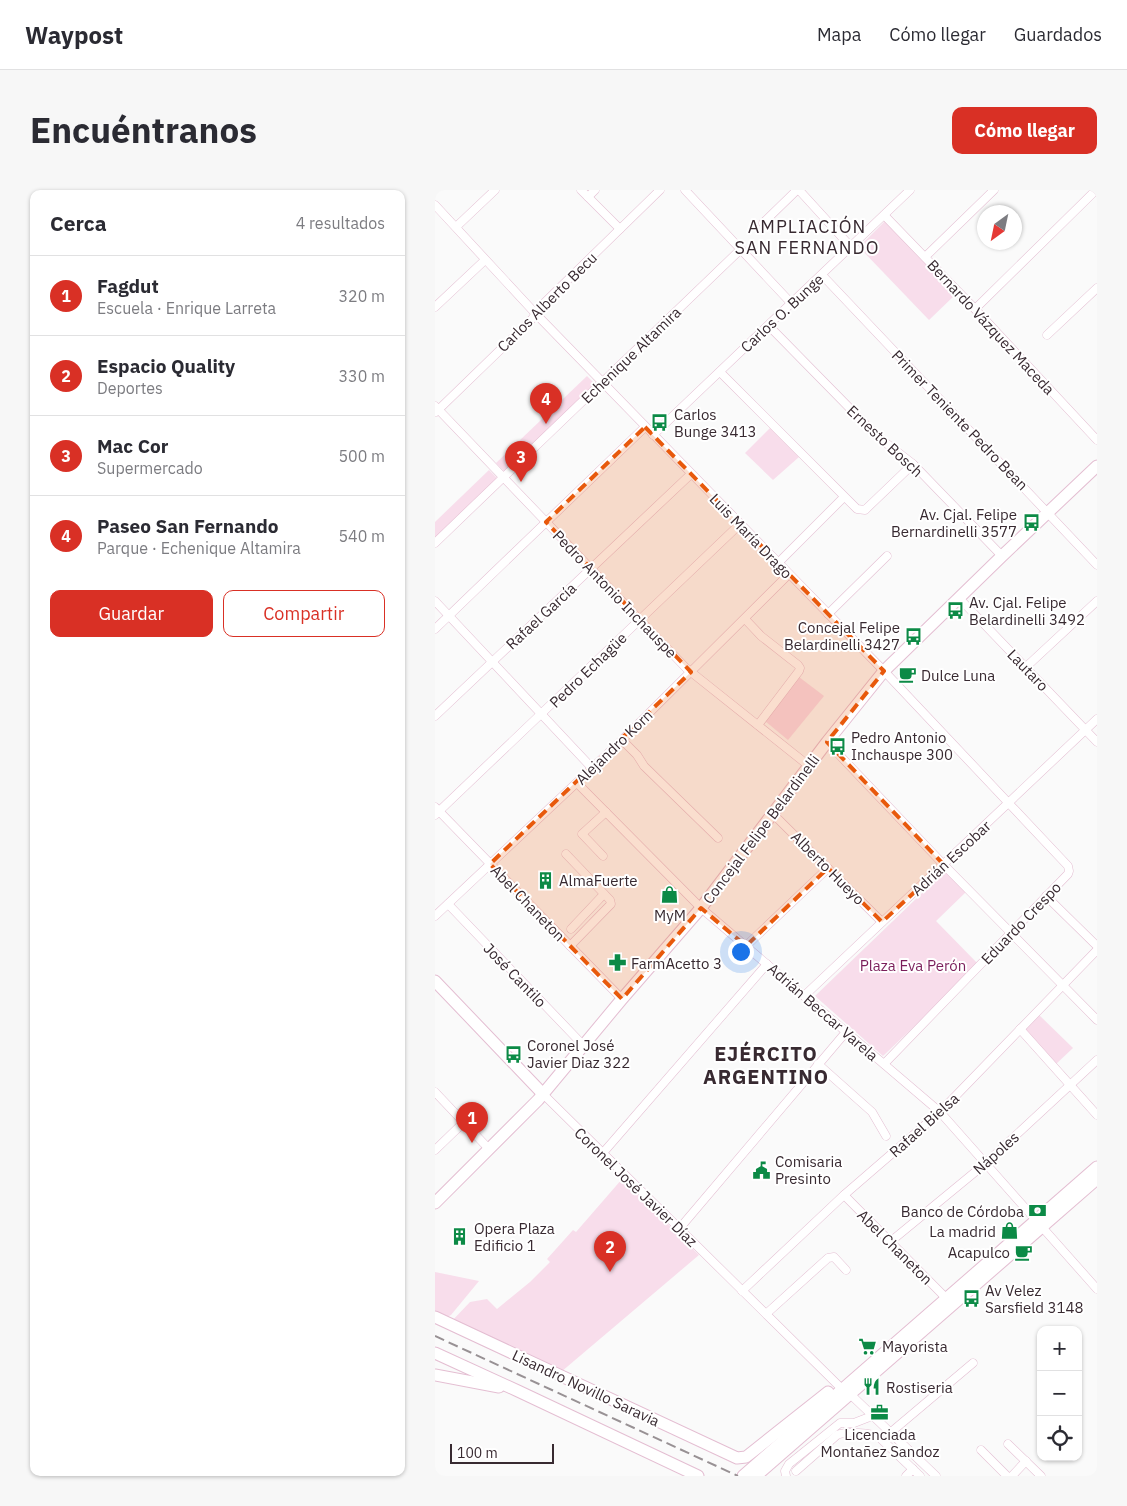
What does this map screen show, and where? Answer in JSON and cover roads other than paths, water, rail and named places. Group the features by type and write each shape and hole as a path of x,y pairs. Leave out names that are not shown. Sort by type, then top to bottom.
{"main road":[{"name":"Concejal Felipe Belardinelli","path":"435,1203 543,1094 701,908 827,742 884,671 1097,466"},
{"name":"Coronel José Javier Díaz","path":"435,981 543,1094"},
{"path":"751,1474 1039,1224 1097,1167"},
{"path":"846,1391 946,1298 1097,1179"},
{"name":"Lisandro Novillo Saravia","path":"435,1317 737,1458 746,1457 830,1390 846,1391"},
{"path":"436,1354 440,1357 441,1364 435,1374 518,1391"},
{"path":"436,1354 698,1476"},
{"path":"578,1419 629,1449 681,1476"}],"street":[{"path":"456,227 495,190"},
{"path":"581,190 620,229"},
{"path":"588,197 595,190"},
{"name":"Carlos Alberto Becu","path":"436,410 532,319 541,306 660,190"},
{"path":"685,190 792,304"},
{"path":"763,223 798,190 851,247"},
{"name":"Carlos O. Bunge","path":"653,435 822,276 910,190"},
{"path":"925,257 993,190"},
{"path":"975,309 1096,190"},
{"name":"Luis María Drago","path":"437,210 456,227 602,383 884,671 1068,866"},
{"name":"Bernardo Vázquez Maceda","path":"884,215 1097,440"},
{"name":"Echenique Altamira","path":"435,543 741,250"},
{"path":"435,307 485,260"},
{"name":"Primer Teniente Pedro Bean","path":"822,276 1097,564"},
{"path":"1047,336 1097,288"},
{"name":"Ernesto Bosch","path":"769,326 877,436 913,464 1002,556"},
{"path":"720,372 861,511 865,510 913,464"},
{"name":"Pedro Antonio Inchauspe","path":"436,410 691,672 809,766"},
{"path":"435,629 645,427"},
{"name":"Rafael García","path":"435,716 691,474"},
{"path":"778,563 845,497"},
{"name":"Pedro Echagüe","path":"436,811 542,713 740,524"},
{"path":"828,614 887,556"},
{"name":"Alejandro Korn","path":"435,916 622,740 789,574"},
{"name":"Lautaro","path":"959,598 1097,742"},
{"path":"435,601 592,768"},
{"path":"1026,668 1097,601"},
{"path":"745,619 761,636 800,668 758,724"},
{"name":"Adrián Escobar","path":"804,996 1097,719"},
{"path":"622,740 637,755 644,766 718,838"},
{"path":"827,742 1061,986 1097,1020"},
{"name":"Adrián Beccar Varela","path":"577,783 701,908 940,1112 1096,1285"},
{"name":"Abel Chaneton","path":"436,811 622,999"},
{"path":"603,856 582,834 606,812"},
{"name":"Alberto Hueyo","path":"773,814 882,922"},
{"path":"566,854 610,900 611,904 570,946"},
{"name":"Eduardo Crespo","path":"884,1064 1068,874 1068,866"},
{"path":"746,946 828,868"},
{"path":"571,929 604,894"},
{"path":"1046,896 1097,946"},
{"name":"José Cantilo","path":"448,904 583,1045"},
{"name":"Rafael Bielsa","path":"742,1290 844,1195 940,1112 1097,950"},
{"path":"602,1154 767,964"},
{"path":"1020,1029 1097,1114"},
{"path":"679,1229 846,1032"},
{"name":"Nápoles","path":"890,1242 986,1163 1097,1060"},
{"path":"818,1064 872,1112 886,1136"},
{"path":"435,1092 489,1149"},
{"name":"Coronel José Javier Díaz","path":"543,1094 766,1314 936,1476"},
{"path":"435,1150 463,1123"},
{"name":"Abel Chaneton","path":"844,1195 946,1298"},
{"path":"766,1314 828,1258 834,1257 846,1270"},
{"path":"890,1433 973,1363"},
{"path":"786,1476 785,1471 789,1464 840,1423 859,1422 872,1416"},
{"path":"796,1471 837,1435 845,1433 875,1435 920,1476"},
{"path":"1009,1444 1041,1476"},
{"path":"981,1450 1007,1476"},
{"path":"1012,1476 1026,1461"},
{"path":"906,1476 913,1470"}],"railway":[{"path":"435,1336 738,1476"}],"place":[{"name":"Carlos Bunge 3413","path":"660,423"},
{"name":"Paseo San Fernando","path":"546,424"},
{"name":"Mac Cor","path":"521,482"},
{"name":"Av. Cjal. Felipe Bernardinelli 3577","path":"1031,523"},
{"name":"Av. Cjal. Felipe Belardinelli 3492","path":"955,611"},
{"name":"Concejal Felipe Belardinelli 3427","path":"914,636"},
{"name":"Dulce Luna","path":"907,675"},
{"name":"Pedro Antonio Inchauspe 300","path":"837,746"},
{"name":"AlmaFuerte","path":"545,880"},
{"name":"MyM","path":"670,894"},
{"name":"FarmAcetto 3","path":"617,963"},
{"name":"Coronel José Javier Diaz 322","path":"513,1054"},
{"name":"Fagdut","path":"472,1143"},
{"name":"Comisaria Presinto","path":"761,1170"},
{"name":"Banco de Córdoba","path":"1038,1211"},
{"name":"La madrid","path":"1010,1231"},
{"name":"Opera Plaza Edificio 1","path":"460,1237"},
{"name":"Acapulco","path":"1024,1252"},
{"name":"Espacio Quality","path":"610,1272"},
{"name":"Av Velez Sarsfield 3148","path":"971,1299"},
{"name":"Mayorista","path":"868,1346"},
{"name":"Rostiseria","path":"872,1387"},
{"name":"Licenciada Montañez Sandoz","path":"880,1413"}],"district":[{"name":"AMPLIACIÓN SAN FERNANDO","path":"807,236"},
{"name":"EJÉRCITO ARGENTINO","path":"766,1064"}],"park label":[{"name":"Plaza Eva Perón","path":"913,965"}]}
